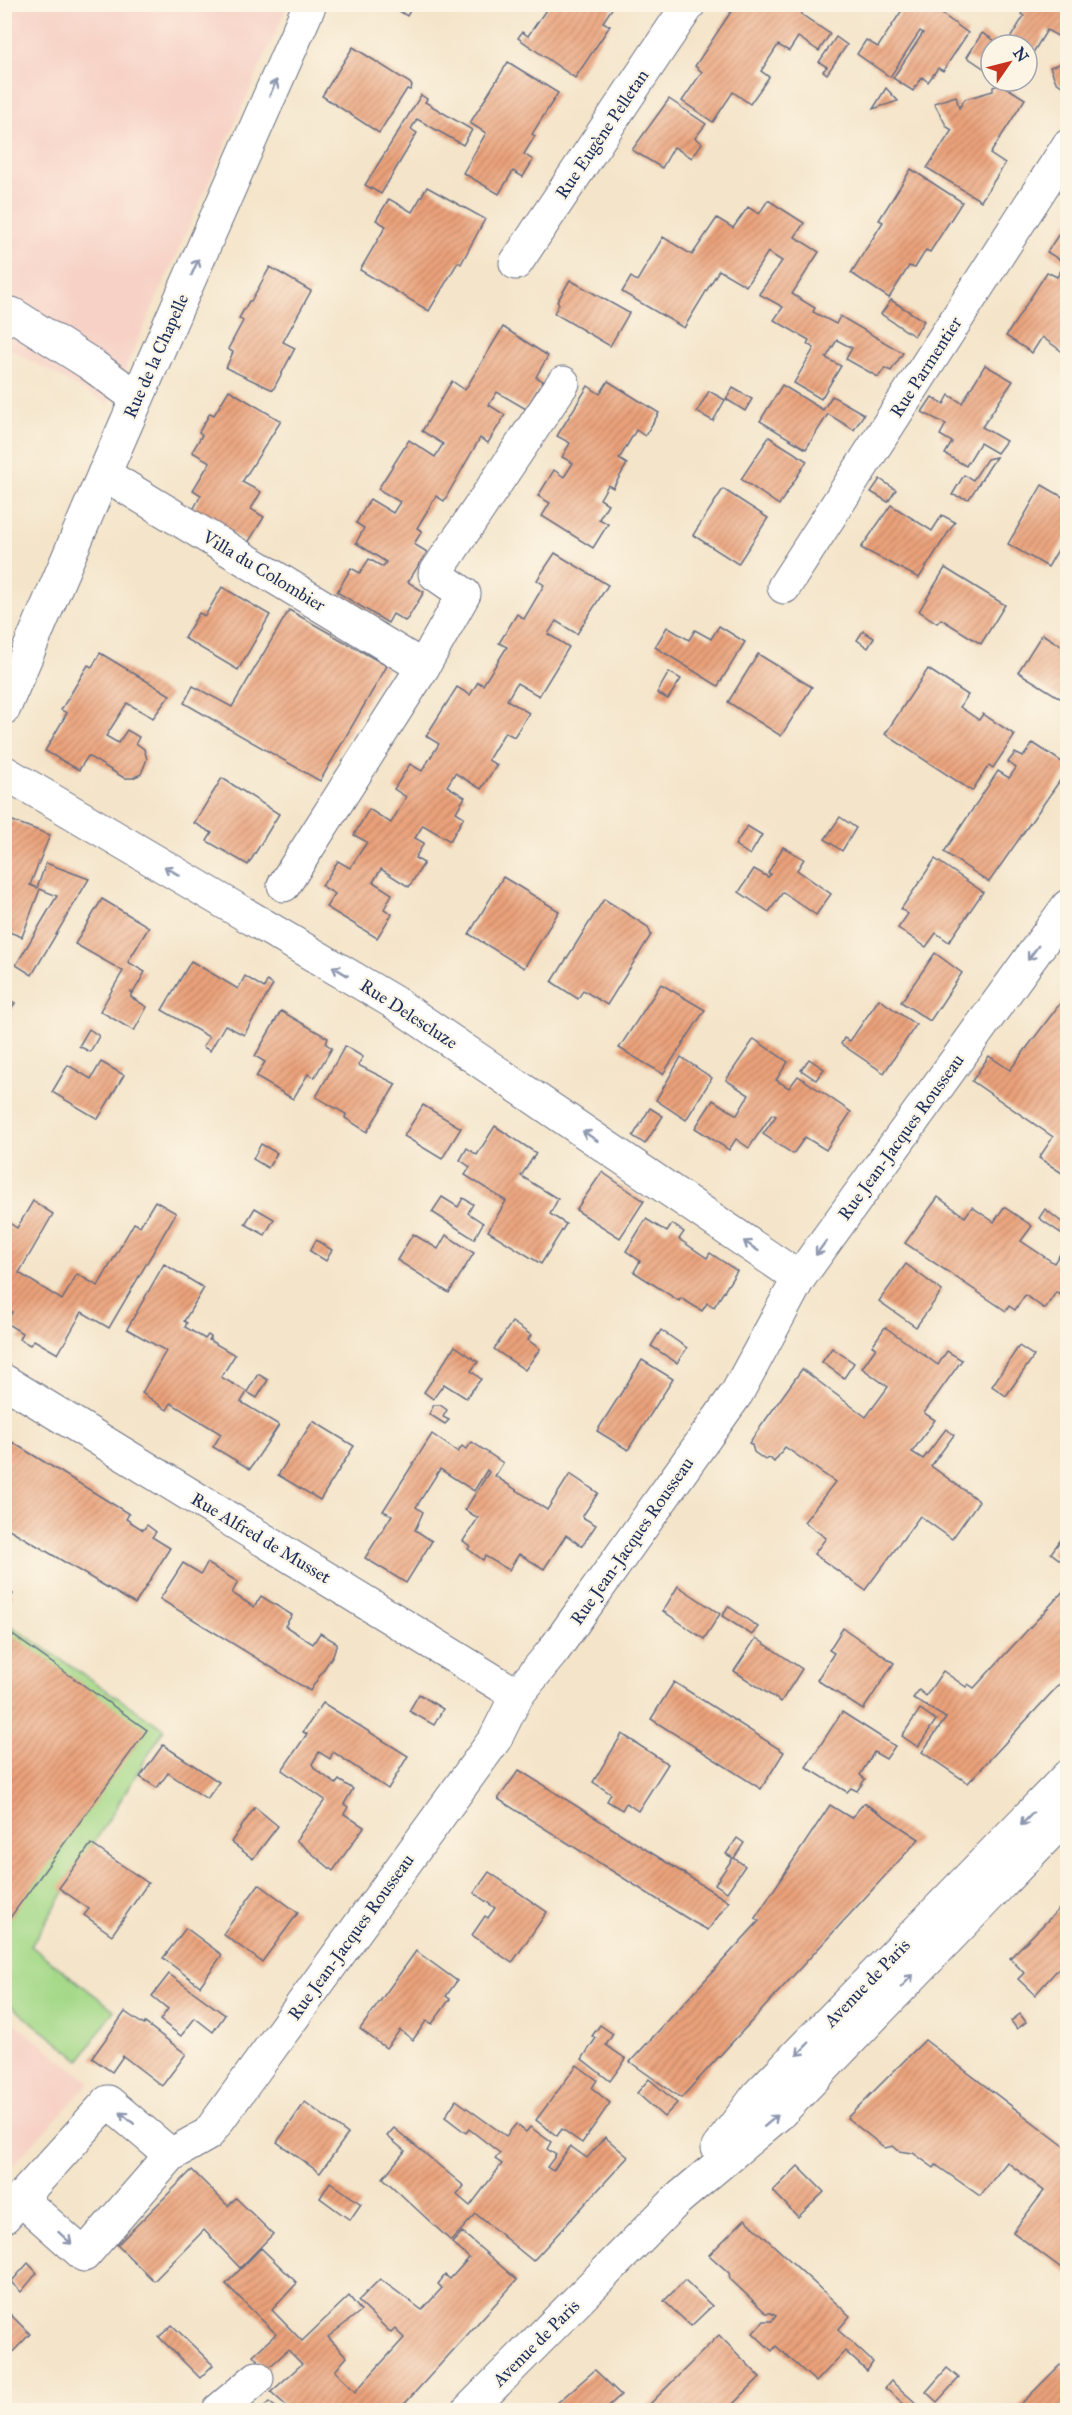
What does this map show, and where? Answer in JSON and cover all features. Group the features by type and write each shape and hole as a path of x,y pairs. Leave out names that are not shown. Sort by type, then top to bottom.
{"street":[{"name":"Rue de la Chapelle","path":"4,708 310,4"},
{"name":"Rue Eugène Pelletan","path":"516,263 689,4"},
{"name":"Rue Parmentier","path":"784,587 1068,146"},
{"path":"7,314 89,363 137,399"},
{"path":"284,885 423,667 464,594 435,574 563,383"},
{"name":"Villa du Colombier","path":"104,474 423,667"},
{"name":"Rue Delescluze","path":"4,772 395,1003 799,1278"},
{"name":"Rue Jean-Jacques Rousseau","path":"13,2208 84,2255 171,2155 208,2134 495,1739 517,1695 554,1650 738,1393 799,1278 1068,906"},
{"name":"Rue Alfred de Musset","path":"4,1381 517,1695"},
{"name":"Avenue de Paris","path":"678,2199 758,2095 1068,1776"},
{"name":"Avenue de Paris","path":"469,2410 678,2199 779,2114 1068,1814"},
{"path":"13,2208 108,2102 171,2155"},
{"path":"219,2410 257,2378"}],"shaded area":[{"path":"5,5 288,5 109,405 12,350 5,355"},
{"path":"4,2015 90,2082 5,2174 4,2174"}],"green space":[{"path":"4,1621 164,1729 31,1946 114,2010 80,2060 5,2001"}],"building":[{"path":"388,4 414,4 407,16"},
{"path":"550,4 615,4 603,22 610,26 575,78 518,38 522,32 528,36"},
{"path":"736,4 807,4 801,14 830,34 819,51 798,37 789,51 778,45 761,71 769,77 750,104 733,92 713,122 682,101 702,72 695,66"},
{"path":"906,4 928,4 968,33 943,71 938,68 928,82 922,77 913,91 893,78 923,33 920,31 890,77 857,54 866,40 878,47"},
{"path":"1026,4 1068,6 1068,42 1047,30 1039,43 1039,33 1013,33 1024,16 1021,14"},
{"path":"836,37 847,45 827,74 823,71 827,67 819,62"},
{"path":"979,38 979,65 967,57"},
{"path":"353,47 412,86 410,90 407,89 379,133 322,96"},
{"path":"1068,61 1068,90 1056,82 1050,67"},
{"path":"508,62 558,93 532,134 535,136 524,154 533,160 523,177 513,171 499,194 463,173 486,133 470,123"},
{"path":"886,88 898,101 873,109"},
{"path":"986,93 1015,93 1025,99 990,154 1005,164 981,201 927,168 952,130 947,127 934,103 956,96 959,108 965,99"},
{"path":"421,95 427,99 425,102 472,130 463,145 417,119 411,129 417,133 381,194 365,185"},
{"path":"669,99 706,124 695,138 702,143 692,158 674,147 662,168 632,150"},
{"path":"911,169 962,202 930,252 926,250 915,268 909,266 889,298 851,273 883,222 879,220"},
{"path":"427,187 485,219 461,264 458,262 429,311 360,270 386,226 376,220 389,199 412,212"},
{"path":"768,200 804,223 795,237 819,252 792,294 815,308 813,312 836,324 840,316 903,353 891,371 885,368 878,377 846,359 852,348 837,340 826,358 841,366 821,399 794,383 814,348 807,344 809,340 774,320 783,307 759,294 782,261 768,252 746,286 719,270 684,328 622,292 631,277 637,281 663,237 692,255 717,218 733,228 748,207 759,214"},
{"path":"1068,220 1068,265 1047,252"},
{"path":"270,267 311,291 283,342 295,348 273,390 226,368 233,352 228,349 243,321 239,318"},
{"path":"1061,270 1068,275 1068,347 1064,353 1042,337 1032,353 1006,336 1047,272 1057,277"},
{"path":"570,280 629,313 610,346 554,313 559,304 557,302"},
{"path":"891,300 924,321 914,336 881,314"},
{"path":"503,327 548,356 536,377 543,381 526,409 497,392 489,405 505,415 488,443 480,438 444,501 436,496 417,528 422,531 414,544 427,552 408,582 424,592 405,621 393,614 388,623 337,592 351,568 360,573 369,559 383,567 386,562 356,543 364,528 356,523 370,499 393,513 400,502 378,489 409,440 435,457 443,444 422,431 452,381 465,390"},
{"path":"985,365 1013,381 982,427 1006,441 997,453 980,443 966,466 945,454 952,442 940,435 946,424 922,412 932,397 944,404 949,395 962,403"},
{"path":"608,381 659,413 645,436 636,430 619,459 627,464 613,488 608,485 600,499 608,504 599,519 608,524 593,548 542,516 550,503 538,496 554,470 564,477 573,463 562,457 570,443 557,436 588,386 600,394"},
{"path":"782,385 823,410 832,396 864,414 854,430 828,414 806,449 760,421"},
{"path":"733,388 752,399 745,411 726,399"},
{"path":"229,390 281,421 242,482 261,492 251,509 264,517 248,543 193,510 201,495 193,490 210,462 192,452 202,435 199,432 210,413 214,415"},
{"path":"709,391 725,400 713,421 697,412"},
{"path":"769,437 807,461 779,505 741,479"},
{"path":"996,457 969,499 952,495 964,475 973,480 987,459"},
{"path":"880,479 896,490 888,502 871,492"},
{"path":"1042,485 1068,500 1068,533 1048,567 1008,544"},
{"path":"723,489 768,518 738,564 693,535"},
{"path":"891,505 932,531 942,515 955,522 919,578 861,548"},
{"path":"555,553 608,585 577,634 556,621 548,634 569,647 539,696 517,683 507,700 529,713 514,737 505,732 488,760 497,765 481,789 455,773 447,786 465,797 456,812 464,817 450,841 423,825 415,838 424,843 415,858 424,863 409,887 381,869 373,882 392,894 384,909 392,914 377,938 326,907 335,894 322,886 338,861 350,868 367,842 354,835 369,809 391,823 406,797 394,789 410,764 422,771 439,744 426,736 457,687 470,695 478,682 483,685 507,647 499,643 517,614 524,619 544,585 537,580"},
{"path":"945,568 1005,605 981,644 941,619 937,623 919,611"},
{"path":"222,587 270,615 238,670 184,638 199,613 205,616"},
{"path":"289,610 387,666 320,781 184,703 193,686 232,707"},
{"path":"719,626 745,642 718,686 655,647 667,627 689,640 695,630 711,639"},
{"path":"863,631 874,638 868,648 857,640"},
{"path":"1042,634 1068,650 1068,703 1018,672"},
{"path":"100,653 170,695 153,718 127,703 106,736 118,743 127,730 139,737 136,743 144,749 147,759 141,774 133,778 124,778 88,756 79,770 45,751 67,713 61,710 88,665 92,667"},
{"path":"758,654 812,687 781,736 728,702"},
{"path":"928,669 968,695 960,707 979,720 983,714 1015,735 993,768 989,765 972,791 885,734"},
{"path":"669,672 681,679 668,699 657,693"},
{"path":"1033,743 1068,766 1068,769 989,882 944,852 998,771 1009,778 1016,768 1008,762 1015,753 1023,757"},
{"path":"222,778 279,814 248,865 207,841 212,833 194,823"},
{"path":"840,817 856,828 842,851 825,839"},
{"path":"10,820 50,835 30,885 37,888 46,863 89,879 32,975 16,965 57,896 40,889 22,937 4,930 4,835"},
{"path":"747,826 762,835 750,855 735,845"},
{"path":"783,847 804,859 797,870 831,894 816,915 783,892 769,912 739,892 754,869 768,877 771,874 768,873"},
{"path":"935,859 983,892 949,942 936,933 926,947 898,928 908,914 901,909"},
{"path":"503,877 559,911 524,968 469,934"},
{"path":"102,899 149,927 128,962 145,972 133,993 131,992 131,997 147,1007 134,1031 100,1011 123,971 75,944"},
{"path":"604,899 648,927 651,935 607,1005 583,990 578,999 552,982"},
{"path":"935,953 962,973 930,1021 901,1002"},
{"path":"191,961 238,989 245,976 264,988 267,981 273,985 244,1035 225,1025 210,1051 203,1047 209,1037 162,1010"},
{"path":"661,984 705,1010 663,1074 619,1048"},
{"path":"1068,993 1068,1177 1039,1158 1053,1137 972,1081 989,1056 1010,1070"},
{"path":"4,997 15,1003 4,1021"},
{"path":"879,999 916,1025 884,1073 841,1044 844,1038 850,1041"},
{"path":"281,1011 328,1038 326,1044 332,1048 314,1078 308,1074 293,1099 256,1077 265,1062 255,1056"},
{"path":"89,1029 99,1036 90,1052 79,1046"},
{"path":"754,1039 788,1062 776,1080 789,1088 798,1076 851,1112 826,1150 805,1137 793,1154 763,1134 776,1116 772,1114 749,1148 736,1139 729,1150 695,1128 713,1100 737,1115 749,1095 726,1080"},
{"path":"345,1046 363,1057 358,1065 396,1084 367,1132 345,1118 346,1114 316,1097"},
{"path":"681,1057 712,1078 686,1120 656,1100"},
{"path":"809,1059 824,1069 816,1080 801,1070"},
{"path":"101,1062 124,1075 98,1119 52,1092 68,1065 91,1079"},
{"path":"423,1105 461,1128 442,1159 404,1136"},
{"path":"650,1108 663,1116 645,1144 633,1136"},
{"path":"495,1126 536,1153 521,1176 558,1199 550,1214 566,1224 541,1264 488,1231 506,1201 465,1175 470,1167 460,1160 467,1148 477,1155"},
{"path":"261,1144 277,1153 268,1168 253,1159"},
{"path":"602,1172 644,1201 620,1238 576,1210"},
{"path":"442,1197 458,1207 463,1198 473,1204 468,1213 483,1223 474,1239 432,1212"},
{"path":"938,1197 965,1217 972,1207 994,1222 1004,1207 1032,1226 1021,1241 1054,1263 1064,1248 1068,1251 1068,1275 1062,1282 1067,1286 1061,1295 1056,1292 1045,1309 1025,1295 1015,1310 1009,1306 1006,1311 905,1243"},
{"path":"33,1201 53,1214 19,1273 62,1300 77,1274 98,1286 134,1223 140,1226 155,1201 176,1213 109,1328 82,1312 58,1354 34,1340 30,1345 19,1339 22,1333 6,1323 12,1312 5,1308 5,1220 17,1228"},
{"path":"255,1208 274,1219 265,1235 245,1224"},
{"path":"1045,1209 1068,1227 1068,1238 1039,1218"},
{"path":"646,1219 667,1232 672,1224 684,1232 679,1239 707,1258 710,1253 737,1271 714,1307 707,1303 702,1311 681,1298 679,1301 634,1272 640,1261 626,1251"},
{"path":"413,1234 438,1249 446,1235 474,1253 449,1293 397,1260"},
{"path":"316,1240 332,1250 326,1261 310,1251"},
{"path":"164,1264 204,1288 184,1321 187,1323 185,1327 205,1339 208,1335 211,1337 209,1340 235,1355 221,1377 247,1392 241,1402 279,1425 250,1469 213,1447 221,1434 171,1403 167,1410 142,1393 166,1351 127,1329"},
{"path":"906,1264 942,1291 916,1327 879,1301"},
{"path":"512,1322 531,1335 528,1340 540,1349 525,1370 494,1349"},
{"path":"885,1327 938,1365 947,1351 962,1360 924,1413 935,1420 912,1452 923,1459 946,1429 954,1435 931,1466 979,1501 952,1539 920,1516 865,1590 814,1554 826,1538 804,1522 835,1482 785,1447 774,1462 770,1458 765,1460 754,1452 749,1443 802,1369 866,1417 888,1387 862,1368 876,1348 872,1346"},
{"path":"661,1330 687,1348 677,1363 651,1346"},
{"path":"455,1346 478,1362 471,1371 481,1379 466,1398 444,1384 433,1399 424,1392"},
{"path":"1019,1346 1034,1356 1006,1396 992,1386"},
{"path":"832,1348 854,1363 844,1378 822,1362"},
{"path":"642,1360 673,1379 628,1450 597,1431"},
{"path":"258,1374 268,1380 257,1398 247,1392"},
{"path":"434,1405 440,1405 447,1410 443,1417 449,1420 445,1424 429,1414"},
{"path":"313,1421 354,1446 320,1500 278,1475"},
{"path":"432,1434 458,1452 462,1446 466,1449 472,1442 503,1463 495,1476 547,1510 570,1474 598,1493 582,1517 596,1525 582,1546 566,1535 544,1569 519,1554 509,1570 485,1556 483,1560 468,1549 470,1546 463,1541 478,1518 465,1510 489,1472 487,1470 474,1491 440,1469 416,1507 423,1512 415,1530 432,1541 406,1583 365,1558 392,1515 383,1511"},
{"path":"7,1439 129,1514 126,1519 143,1530 147,1525 156,1532 152,1537 170,1548 135,1604 4,1526 4,1443"},
{"path":"1068,1530 1068,1566 1051,1553"},
{"path":"183,1563 201,1574 207,1563 238,1582 232,1593 254,1607 261,1596 292,1615 285,1626 313,1644 320,1633 337,1643 333,1655 310,1691 160,1599"},
{"path":"678,1586 720,1614 704,1639 663,1611"},
{"path":"1068,1586 1068,1675 968,1783 922,1752 946,1718 913,1698 919,1690 926,1696 943,1671 966,1687 968,1684 974,1688"},
{"path":"4,1588 13,1594 4,1608"},
{"path":"728,1606 758,1627 752,1635 722,1616"},
{"path":"843,1628 894,1663 863,1710 817,1680 834,1653 829,1650"},
{"path":"4,1629 147,1730 4,1926"},
{"path":"756,1638 802,1669 781,1702 734,1671"},
{"path":"674,1682 784,1752 761,1789 651,1719"},
{"path":"419,1694 443,1709 434,1725 409,1711"},
{"path":"323,1703 408,1756 388,1789 333,1752 330,1759 319,1752 312,1764 315,1769 336,1784 339,1780 353,1789 344,1804 348,1807 344,1814 364,1827 333,1871 296,1840 325,1800 282,1770 307,1734 303,1732"},
{"path":"920,1709 936,1720 918,1747 902,1736"},
{"path":"842,1712 895,1746 886,1759 874,1752 860,1775 865,1779 857,1791 851,1788 847,1792 806,1767"},
{"path":"622,1734 668,1764 638,1811 626,1803 622,1810 607,1801 611,1794 593,1782"},
{"path":"163,1745 219,1782 207,1799 168,1773 157,1788 140,1777"},
{"path":"519,1770 729,1902 708,1930 693,1922 498,1799"},
{"path":"864,1803 919,1839 681,2098 630,2062 759,1921 755,1918 830,1805 851,1818"},
{"path":"255,1807 278,1826 253,1859 231,1842"},
{"path":"737,1838 744,1843 734,1858 745,1866 727,1892 715,1884 733,1858 726,1854"},
{"path":"91,1844 148,1883 112,1935 84,1915 89,1909 59,1888"},
{"path":"489,1872 547,1912 512,1963 472,1935 485,1916 488,1918 495,1908 474,1893"},
{"path":"259,1884 298,1913 262,1962 223,1934"},
{"path":"1068,1900 1068,1962 1065,1961 1035,1995 1018,1979 1024,1973 1010,1958"},
{"path":"186,1928 222,1955 200,1986 163,1958"},
{"path":"416,1951 457,1981 446,1996 450,1999 432,2024 426,2021 413,2040 400,2030 386,2048 360,2029"},
{"path":"169,1974 225,2015 213,2032 195,2018 181,2036 160,2020 168,2009 152,1996"},
{"path":"125,2012 144,2025 145,2023 186,2054 162,2086 123,2056 112,2072 92,2058"},
{"path":"1020,2014 1026,2022 1017,2029 1011,2021"},
{"path":"600,2025 613,2034 606,2045 626,2059 610,2081 582,2059 596,2038 592,2036"},
{"path":"925,2040 1068,2149 1068,2273 1013,2232 1044,2191 1007,2162 980,2196 936,2165 934,2168 913,2153 899,2151 893,2146 885,2148 847,2118"},
{"path":"577,2065 597,2080 592,2088 610,2103 582,2143 562,2129 557,2136 536,2120"},
{"path":"649,2079 677,2103 664,2117 637,2093"},
{"path":"456,2100 506,2136 516,2124 526,2132 530,2127 551,2142 547,2149 556,2155 547,2167 553,2171 570,2146 587,2158 605,2137 628,2157 533,2261 476,2214 451,2241 383,2178 405,2151 387,2136 394,2128 464,2186 457,2195 470,2206 502,2164 495,2159 500,2153 469,2129 466,2133 445,2117"},
{"path":"305,2102 348,2134 320,2173 277,2142"},
{"path":"798,2166 824,2192 798,2217 773,2191"},
{"path":"192,2170 228,2206 236,2198 273,2234 240,2268 204,2230 154,2281 117,2245"},
{"path":"330,2182 361,2204 350,2220 320,2198"},
{"path":"745,2219 850,2316 838,2330 873,2362 867,2371 845,2351 816,2382 776,2346 772,2351 753,2333 764,2321 772,2321 776,2316 766,2313 730,2279 729,2273 709,2255"},
{"path":"462,2232 517,2280 399,2410 291,2410 271,2392 302,2364 288,2350 266,2370 253,2355 276,2334 226,2284 261,2248 297,2283 272,2310 302,2341 349,2296 361,2311 328,2337 347,2357 335,2371 355,2392 404,2338 395,2329 391,2333 358,2301 380,2279 422,2310 442,2288 438,2284 445,2275 450,2279 469,2258 452,2243"},
{"path":"28,2263 37,2273 21,2292 11,2282"},
{"path":"685,2280 712,2306 691,2326 664,2301"},
{"path":"6,2310 30,2334 4,2361 4,2312"},
{"path":"172,2325 213,2365 200,2378 159,2337"},
{"path":"719,2335 760,2377 727,2410 644,2410"},
{"path":"1060,2365 1068,2372 1064,2377 1068,2380 1068,2410 1015,2410"},
{"path":"947,2368 959,2378 937,2402 926,2392"},
{"path":"595,2370 621,2395 604,2410 549,2410"},
{"path":"891,2381 917,2404 911,2410 885,2388"},
{"path":"269,2402 279,2410 260,2410"}]}
